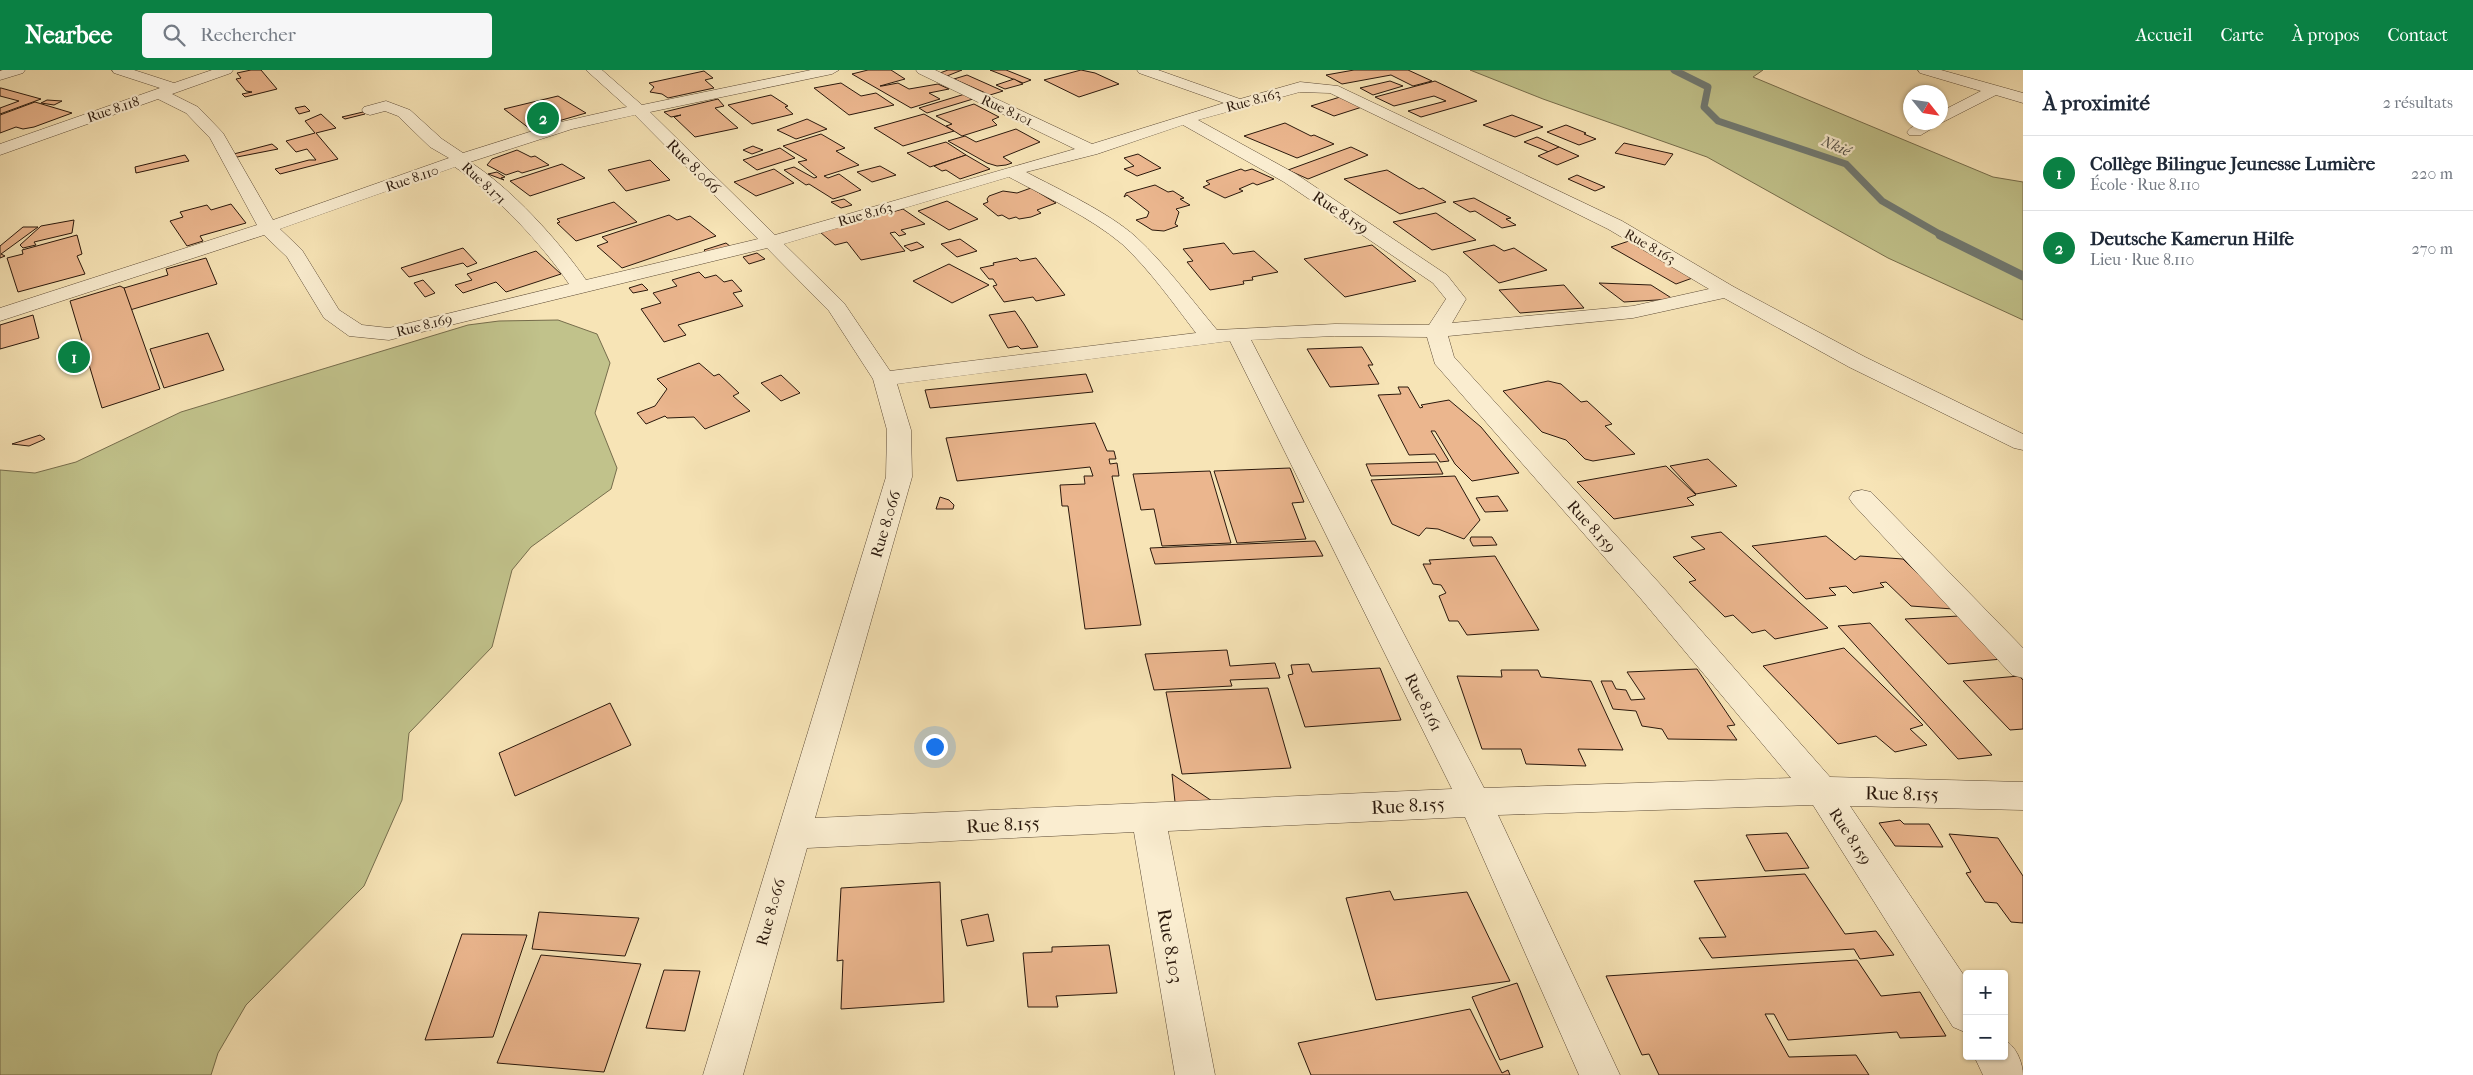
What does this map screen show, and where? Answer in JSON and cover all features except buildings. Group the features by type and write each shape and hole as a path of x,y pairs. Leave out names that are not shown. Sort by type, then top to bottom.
{"street":[{"path":"0,76 18,70"},
{"name":"Rue 8.169","path":"119,70 167,91 192,110 217,136 234,166 242,185 268,228 295,254 331,314 357,330 389,334 770,242"},
{"name":"Rue 8.118","path":"0,150 226,70"},
{"name":"Rue 8.066","path":"593,70 639,110 837,307 884,379 899,430 899,477 723,1075"},
{"path":"763,70 779,82"},
{"name":"Rue 8.110","path":"0,315 268,228 524,139 598,117 832,70"},
{"name":"Rue 8.101","path":"923,70 1091,150"},
{"path":"1144,70 1238,103"},
{"path":"1925,70 1993,91 2023,98"},
{"name":"Rue 8.163","path":"770,242 1010,171 1091,150 1238,103 1300,87 1333,89 1614,225 1727,291 1857,362 2023,443"},
{"path":"1948,114 1993,91"},
{"name":"Rue 8.171","path":"370,110 386,106 404,113 436,143 458,156 459,162 480,176 539,234 562,259 581,287"},
{"name":"Rue 8.159","path":"1184,119 1290,178 1440,279 1456,299 1436,331 1444,359 1651,592 1822,791 1963,1008"},
{"path":"1915,132 1919,130"},
{"name":"Rue 8.161","path":"1010,171 1077,206 1128,240 1160,274 1224,335 1475,802 1600,1075"},
{"path":"884,379 1224,335 1335,330 1436,331 1633,312 1727,291"},
{"path":"1862,498 2023,667"},
{"name":"Rue 8.155","path":"793,834 1475,802 1822,791 2023,796"},
{"name":"Rue 8.103","path":"1148,817 1195,1075"},
{"path":"1997,1060 2007,1075"}],"green space":[{"path":"1470,70 1763,70 1753,77 1993,177 2023,182 2023,320 1888,258 1707,157 1543,99"},
{"path":"558,320 597,334 610,363 595,413 617,468 611,489 531,547 512,570 492,647 409,733 402,800 364,886 246,1005 218,1053 211,1075 0,1075 0,470 35,473 76,462 181,412 468,325 499,321"}],"waterway":[{"name":"Nkié","path":"1674,70 1708,87 1704,107 1718,121 1846,164 1882,201 1943,236"},
{"name":"Nkié","path":"1940,235 2023,276"}],"place":[{"name":"Deutsche Kamerun Hilfe","path":"543,118"},
{"name":"Collège Bilingue Jeunesse Lumière","path":"74,357"}]}
